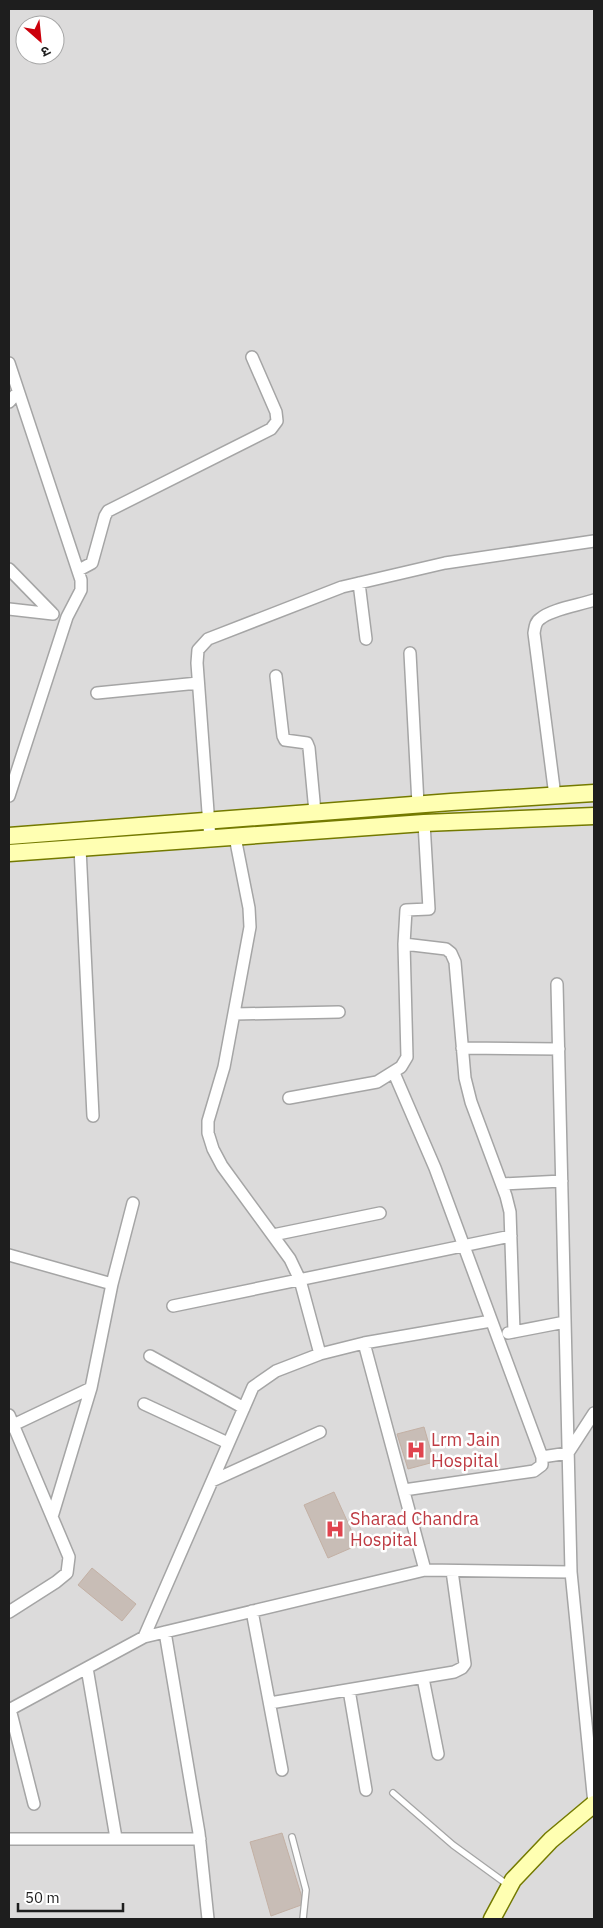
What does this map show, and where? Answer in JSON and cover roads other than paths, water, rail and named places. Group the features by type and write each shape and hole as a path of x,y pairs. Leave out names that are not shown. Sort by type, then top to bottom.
{"street":[{"path":"79,570 92,563 108,510 271,429 277,421 276,412 252,356"},
{"path":"9,363 82,580 81,590 67,617 9,796"},
{"path":"9,402 18,392"},
{"path":"210,839 196,663 198,650 208,639 342,587 445,563 594,541"},
{"path":"9,569 52,613"},
{"path":"359,583 366,639"},
{"path":"555,796 534,633 535,625 539,619 549,614 594,600"},
{"path":"9,608 52,613 67,617"},
{"path":"410,653 418,804"},
{"path":"276,676 283,736 286,740 302,741 309,748 315,812"},
{"path":"97,693 198,683"},
{"path":"9,836 418,804 594,793"},
{"path":"451,802 452,822"},
{"path":"9,853 424,823 594,816"},
{"path":"290,1098 377,1082 394,1073 401,1067 407,1057 404,944 406,910 429,909 424,823"},
{"path":"235,837 249,908 250,927 235,1014 224,1067 209,1115 208,1133 213,1149 222,1166 290,1259 300,1280 320,1354"},
{"path":"80,848 93,1116"},
{"path":"404,944 446,949 451,953 455,962 465,1078 471,1102 502,1184 510,1212 514,1332"},
{"path":"492,1919 513,1880 546,1846 594,1804 571,1572 557,984"},
{"path":"235,1014 339,1012"},
{"path":"462,1048 559,1049"},
{"path":"394,1073 435,1168 542,1457 542,1466 534,1471 404,1490"},
{"path":"502,1184 562,1181"},
{"path":"52,1517 91,1388 112,1284 133,1203"},
{"path":"273,1236 380,1213"},
{"path":"173,1306 511,1236"},
{"path":"9,1255 112,1284"},
{"path":"144,1637 253,1387 276,1371 320,1354 364,1343 491,1320"},
{"path":"496,1335 565,1322"},
{"path":"364,1343 425,1570"},
{"path":"150,1356 244,1408"},
{"path":"9,1612 67,1573 69,1557 10,1423 91,1388"},
{"path":"144,1404 228,1442"},
{"path":"542,1457 568,1452 594,1413"},
{"path":"212,1480 320,1432"},
{"path":"34,1804 9,1709 144,1637 425,1570 571,1572"},
{"path":"270,1703 423,1678 454,1672 462,1668 465,1664 452,1571"},
{"path":"252,1611 282,1770"},
{"path":"165,1632 200,1839 208,1919"},
{"path":"87,1668 116,1838"},
{"path":"423,1678 438,1754"},
{"path":"349,1690 366,1790"},
{"path":"9,1839 200,1839"}],"lane":[{"path":"394,1792 453,1846 510,1886"},
{"path":"292,1837 306,1890 303,1919"}],"place":[{"name":"Lrm Jain Hospital","path":"416,1450"},
{"name":"Sharad Chandra Hospital","path":"335,1529"}]}
